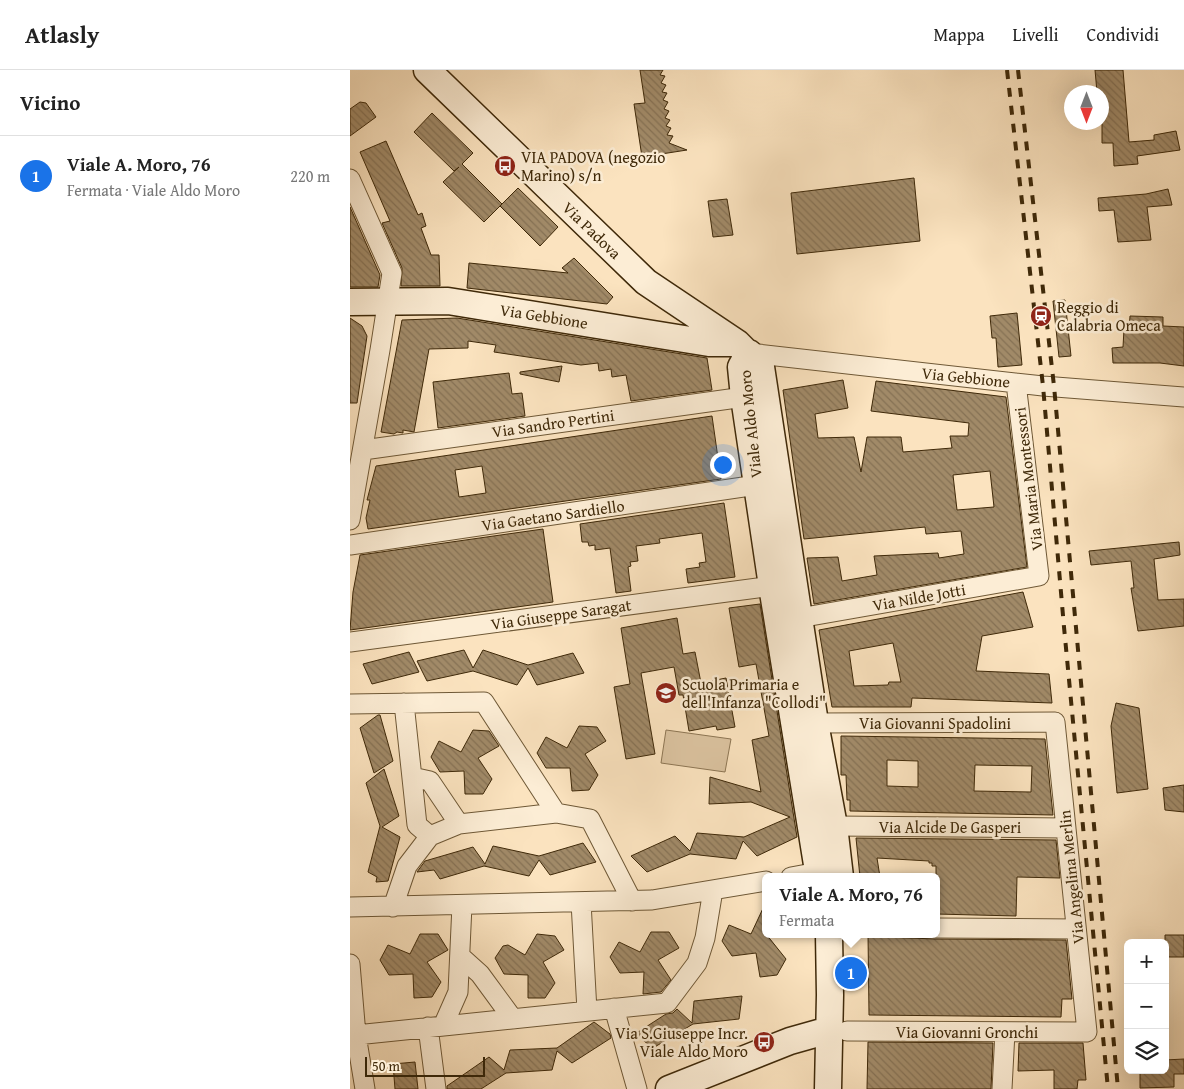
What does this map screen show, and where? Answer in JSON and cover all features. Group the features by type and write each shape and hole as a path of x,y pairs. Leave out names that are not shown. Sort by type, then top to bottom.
{"street":[{"name":"Via Padova","path":"427,70 646,282 743,348"},
{"path":"350,179 392,273 350,520"},
{"name":"Via Gebbione","path":"350,302 448,301 743,348 1016,383 1184,397"},
{"name":"Viale Aldo Moro","path":"743,348 741,367 744,397 772,586 826,873"},
{"name":"Viale Aldo Moro","path":"743,348 761,366 815,723 834,826 826,873"},
{"name":"Via Maria Montessori","path":"1016,383 1039,576"},
{"name":"Via Sandro Pertini","path":"363,450 744,397"},
{"name":"Via Gaetano Sardiello","path":"350,544 757,485"},
{"name":"Via Nilde Jotti","path":"799,618 1039,576"},
{"name":"Via Giuseppe Saragat","path":"350,642 772,586"},
{"path":"350,704 484,702 556,813"},
{"path":"404,703 417,825 430,836"},
{"name":"Via Giovanni Spadolini","path":"815,723 1055,722"},
{"name":"Via Angelina Merlin","path":"1055,722 1087,1032"},
{"path":"412,777 430,781 459,824"},
{"path":"393,907 407,866 430,836 459,824 556,813 590,819 632,901"},
{"name":"Via Alcide De Gasperi","path":"834,826 1066,828"},
{"path":"350,908 652,900 762,882"},
{"path":"356,1035 668,1003 697,963 705,938 713,890"},
{"path":"581,902 588,1011"},
{"path":"436,1089 436,1027 458,992 462,905"},
{"path":"940,928 1076,929"},
{"path":"829,938 846,1089"},
{"path":"828,1089 838,1030 847,938"},
{"path":"460,956 480,974 513,1019"},
{"path":"350,964 356,1035 365,1089"},
{"path":"614,1008 637,1089"},
{"path":"669,1089 790,1041 838,1030"},
{"name":"Via Giovanni Gronchi","path":"838,1030 1087,1032"},
{"path":"1002,1089 1005,1032"}],"shaded area":[{"path":"666,730 731,739 725,772 661,763"}],"building":[{"path":"640,70 663,70 660,75 665,76 661,83 666,85 662,92 667,93 663,100 668,102 664,109 669,111 665,118 670,120 666,126 671,128 667,135 673,136 669,143 687,150 642,157 634,104 645,103"},
{"path":"1095,70 1123,70 1129,142 1154,140 1154,135 1176,131 1180,150 1137,156 1138,164 1114,166 1113,143 1102,143 1102,130 1109,130 1109,85 1096,85"},
{"path":"360,102 366,103 376,117 350,136 350,109"},
{"path":"432,113 473,153 462,164 502,204 518,188 558,227 540,246 500,206 484,222 443,182 459,167 454,171 414,132"},
{"path":"386,141 418,215 422,213 426,226 421,228 431,255 439,255 440,286 401,286 402,268 382,223 390,221 360,152"},
{"path":"914,178 920,241 797,254 791,193"},
{"path":"1168,189 1172,205 1147,207 1151,240 1118,242 1114,210 1099,211 1098,198 1146,194"},
{"path":"727,199 733,235 713,237 708,201"},
{"path":"350,207 380,275 378,287 350,287"},
{"path":"574,258 613,297 607,304 467,288 469,263 568,273 562,268"},
{"path":"1065,300 1071,356 1059,357 1053,301"},
{"name":"Reggio di Calabria Omeca","path":"1017,313 1022,365 998,367 996,338 992,338 990,316"},
{"path":"1130,316 1163,317 1163,326 1184,327 1184,366 1160,363 1113,363 1112,348 1123,347 1124,329 1129,330"},
{"path":"350,318 362,326 367,336 357,403 350,403"},
{"path":"457,318 707,358 712,390 631,401 626,375 612,377 611,369 599,371 598,363 581,365 494,352 496,345 468,341 468,348 429,349 414,432 403,430 403,433 397,432 394,434 381,432 402,320"},
{"path":"562,366 559,382 520,374 520,372"},
{"path":"509,373 512,394 522,393 525,416 438,428 433,382"},
{"path":"843,380 848,408 815,414 818,438 854,437 861,472 867,437 901,437 903,452 952,448 950,436 968,436 969,423 871,411 876,381 1006,397 1027,567 814,604 807,558 838,557 842,581 877,575 874,556 938,553 939,558 964,554 961,531 926,534 925,527 804,539 783,390","holes":["990,471 994,507 957,510 953,475"]},
{"path":"712,416 721,479 368,529 366,518 370,500 367,500 376,466","holes":["482,466 486,493 459,497 455,470"]},
{"path":"724,503 735,577 688,583 686,569 700,567 699,563 706,562 702,533 659,539 660,543 636,546 638,561 630,562 631,566 628,567 631,591 616,593 610,548 595,550 595,545 589,546 588,542 582,542 580,524"},
{"path":"543,529 553,602 350,630 353,592 360,555"},
{"path":"1179,542 1180,555 1154,559 1158,600 1184,599 1184,626 1138,631 1131,588 1134,588 1131,561 1091,565 1089,551"},
{"path":"1023,592 1033,627 982,636 976,671 1049,674 1052,703 912,698 911,707 832,707 819,630","holes":["893,643 901,682 889,682 888,685 854,686 849,651"]},
{"path":"760,604 797,837 757,856 743,841 736,859 690,854 647,872 631,856 675,836 690,851 697,833 744,837 790,817 751,802 709,804 710,777 761,792 752,740 769,736 756,664 739,667 729,608"},
{"path":"677,618 683,654 695,652 701,683 726,678 735,727 717,730 716,726 689,731 683,695 679,695 674,667 641,673 655,754 626,759 614,687 630,684 621,628"},
{"path":"464,650 473,668 483,650 528,665 573,653 584,673 537,685 528,668 517,685 473,671 427,681 417,661"},
{"path":"409,652 419,672 372,684 363,664"},
{"path":"1116,703 1139,708 1148,789 1117,793 1111,726"},
{"path":"380,715 393,761 374,773 360,728"},
{"path":"579,726 597,727 606,741 585,754 598,775 589,790 572,791 570,768 546,768 537,753 546,737 567,748"},
{"path":"473,730 489,731 499,746 478,758 492,779 483,794 465,794 464,771 440,772 431,757 439,741 461,752"},
{"path":"841,736 1045,739 1053,815 850,811 850,800 847,800 846,775 841,775","holes":["887,760 918,761 918,787 887,786","975,765 1032,766 1031,792 974,791"]},
{"path":"384,769 399,816 382,827 400,837 388,881 376,882 377,877 368,872 380,826 366,783"},
{"path":"1184,785 1184,812 1165,810 1163,788"},
{"path":"856,838 1056,840 1060,878 1017,877 1016,916 940,914 940,873 936,873 936,866 932,866 932,863 929,863 929,861 877,858 879,873 860,873"},
{"path":"583,843 596,862 550,875 539,860 529,876 484,866 440,879 434,870 417,872 425,861 473,847 485,864 493,846 539,856"},
{"path":"762,911 762,938 769,938 786,959 777,975 760,977 756,953 732,956 722,941 729,925 751,934"},
{"path":"651,932 669,932 679,948 658,960 671,980 661,992 643,994 644,972 620,973 610,957 619,942 640,952"},
{"path":"420,934 438,934 448,950 427,962 441,982 432,997 414,998 413,974 389,975 380,960 388,945 410,954"},
{"path":"537,934 555,936 564,950 543,962 555,983 545,998 528,998 528,975 504,974 495,958 503,946 508,945 525,955"},
{"path":"1165,935 1184,935 1184,957 1169,957 1169,939 1165,939"},
{"path":"868,938 1066,940 1072,999 1062,999 1061,1017 869,1015"},
{"path":"742,996 739,1019 693,1024 653,1048 635,1034 677,1009 692,1023 694,1001"},
{"path":"594,1022 610,1034 611,1038 572,1063 557,1051 552,1070 506,1073 481,1089 447,1089 447,1086 489,1057 504,1070 510,1050 557,1048"},
{"path":"868,1042 993,1043 991,1089 867,1089"},
{"path":"1019,1043 1083,1043 1086,1080 1078,1080 1077,1089 1054,1089 1054,1070 1018,1071"},
{"path":"1184,1059 1184,1074 1174,1074 1174,1087 1140,1088 1140,1074 1169,1074 1169,1060"},
{"path":"415,1062 418,1089 395,1089 393,1064"}],"railway":[{"path":"1007,70 1043,386 1108,1089"},
{"path":"1018,70 1054,386 1118,1089"}],"place":[{"name":"VIA PADOVA (negozio Marino) s/n","path":"505,166"},
{"name":"Reggio di Calabria Omeca","path":"1041,316"},
{"name":"Scuola Primaria e dell'Infanza \"Collodi\"","path":"666,693"},
{"name":"Viale A. Moro, 76","path":"851,973"},
{"name":"Via S.Giuseppe Incr. Viale Aldo Moro","path":"764,1042"}]}
